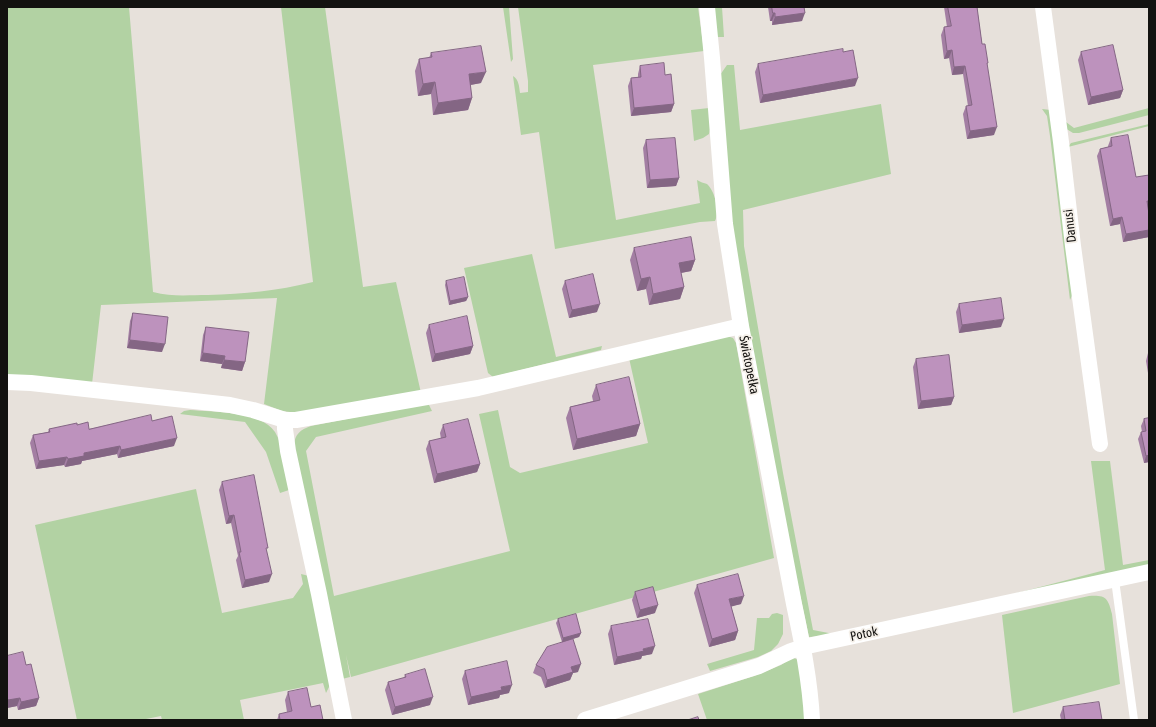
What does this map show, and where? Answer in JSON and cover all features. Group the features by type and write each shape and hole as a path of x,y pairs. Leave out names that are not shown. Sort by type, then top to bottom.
{"street":[{"name":"Światopełka","path":"707,7 725,224 741,326 809,680 812,720"},
{"name":"Danusi","path":"1043,7 1061,142 1072,246 1100,444"},
{"path":"7,382 31,382 230,405 286,420 307,419 478,388 741,326"},
{"path":"286,420 285,429 288,451 319,594 344,720"},
{"name":"Potok","path":"586,720 759,666 803,647 1149,572"}],"lane":[{"path":"1115,580 1134,720"}],"green space":[{"path":"7,7 129,7 153,292 167,295 221,295 273,290 313,282 281,7 325,7 363,287 396,282 421,393 298,413 282,411 264,404 277,298 101,305 92,384 7,375"},
{"path":"503,7 509,7 513,59 511,62"},
{"path":"518,7 698,7 704,51 593,65 616,220 700,203 697,180 707,184 712,191 717,207 715,221 700,222 555,249 539,132 521,135 513,76 518,81 520,93 528,92 528,81"},
{"path":"713,7 722,7 724,37 717,37"},
{"path":"727,65 734,65 740,130 881,104 891,174 743,210 744,246 783,473 813,630 839,635 809,637 789,543 766,424 733,237 720,75"},
{"path":"709,108 711,125 709,134 694,141 691,110"},
{"path":"1149,108 1149,115 1079,133 1073,133 1065,128 1066,122 1074,128"},
{"path":"1042,109 1051,110 1073,293 1070,300 1050,136 1047,116"},
{"path":"1149,124 1149,126 1068,147 1071,143"},
{"path":"532,254 556,357 602,346 601,350 493,377 488,373 464,268"},
{"path":"727,336 733,338 736,343 774,558 351,677 346,655 350,677 342,679 294,445 299,433 311,426 428,403 432,411 316,437 306,451 334,596 510,551 479,414 498,410 510,467 520,473 648,443 629,358"},
{"path":"184,411 223,412 248,416 268,425 275,432 281,445 292,489 280,493 266,452 245,422 180,414"},
{"path":"1091,461 1110,461 1123,565 1149,560 1149,566 1004,600 839,635 1002,597 1105,570"},
{"path":"196,489 222,613 293,598 303,584 301,574 309,576 331,683 326,693 323,683 240,700 244,720 162,720 161,716 141,720 77,720 35,525"},
{"path":"1089,596 1103,597 1109,604 1112,614 1120,684 1013,713 1002,615"},
{"path":"777,613 783,615 783,634 778,644 771,651 758,657 710,671 707,664 754,650 757,618 769,618 772,614"},
{"path":"794,658 799,660 806,720 707,720 698,694 754,676"}],"building":[{"path":"772,7 804,7 805,13 775,17"},
{"path":"948,7 977,7 982,44 985,44 997,127 970,131 966,106 972,105 965,66 954,67 952,50 947,51 944,27 951,26"},
{"path":"1113,45 1123,90 1091,97 1081,52"},
{"path":"481,46 486,72 469,74 472,98 438,103 435,82 423,84 419,59 432,57 431,53"},
{"path":"843,49 843,52 853,50 858,78 763,95 758,64"},
{"path":"664,63 665,75 671,74 674,104 634,108 631,78 641,77 640,66"},
{"path":"1128,135 1136,177 1149,175 1149,201 1147,201 1149,230 1126,234 1122,217 1113,219 1100,149 1112,146 1111,138"},
{"path":"675,138 679,178 650,180 646,140"},
{"path":"691,237 695,260 679,263 684,287 653,294 650,277 641,279 634,248"},
{"path":"593,274 600,304 572,310 565,281"},
{"path":"464,277 468,297 450,301 446,281"},
{"path":"1001,298 1004,319 962,325 959,304"},
{"path":"133,313 168,317 165,344 130,340"},
{"path":"467,316 473,346 435,354 429,325"},
{"path":"206,327 249,332 245,362 224,360 225,356 203,353"},
{"path":"949,355 954,397 921,401 916,359"},
{"path":"629,377 640,424 577,439 570,407 600,400 596,385"},
{"path":"151,415 152,421 172,416 177,438 121,450 120,446 84,453 84,456 68,459 67,457 39,461 33,435 50,432 49,429 77,423 77,425 88,422 89,429"},
{"path":"1149,418 1149,455 1146,456 1141,432 1146,431 1144,419"},
{"path":"468,419 480,464 437,474 429,441 446,437 443,425"},
{"path":"254,475 268,548 266,548 272,574 245,580 239,552 241,552 234,515 229,516 222,482"},
{"path":"738,574 744,596 729,599 738,631 712,639 697,585"},
{"path":"653,587 658,605 640,610 635,592"},
{"path":"576,614 581,633 563,638 558,619"},
{"path":"648,619 655,646 643,649 644,651 617,657 611,626"},
{"path":"573,639 581,664 571,667 573,672 547,680 544,669 536,665 547,647"},
{"path":"23,652 26,665 31,664 39,698 21,702 20,698 8,700 7,656"},
{"path":"507,661 512,685 501,687 502,690 471,697 465,671"},
{"path":"425,669 433,697 395,707 388,682 406,677 405,675"},
{"path":"307,688 311,707 320,705 323,720 280,720 279,714 292,711 288,692"},
{"path":"1099,702 1102,720 1065,720 1063,707"},
{"path":"698,717 699,720 688,720"}]}
